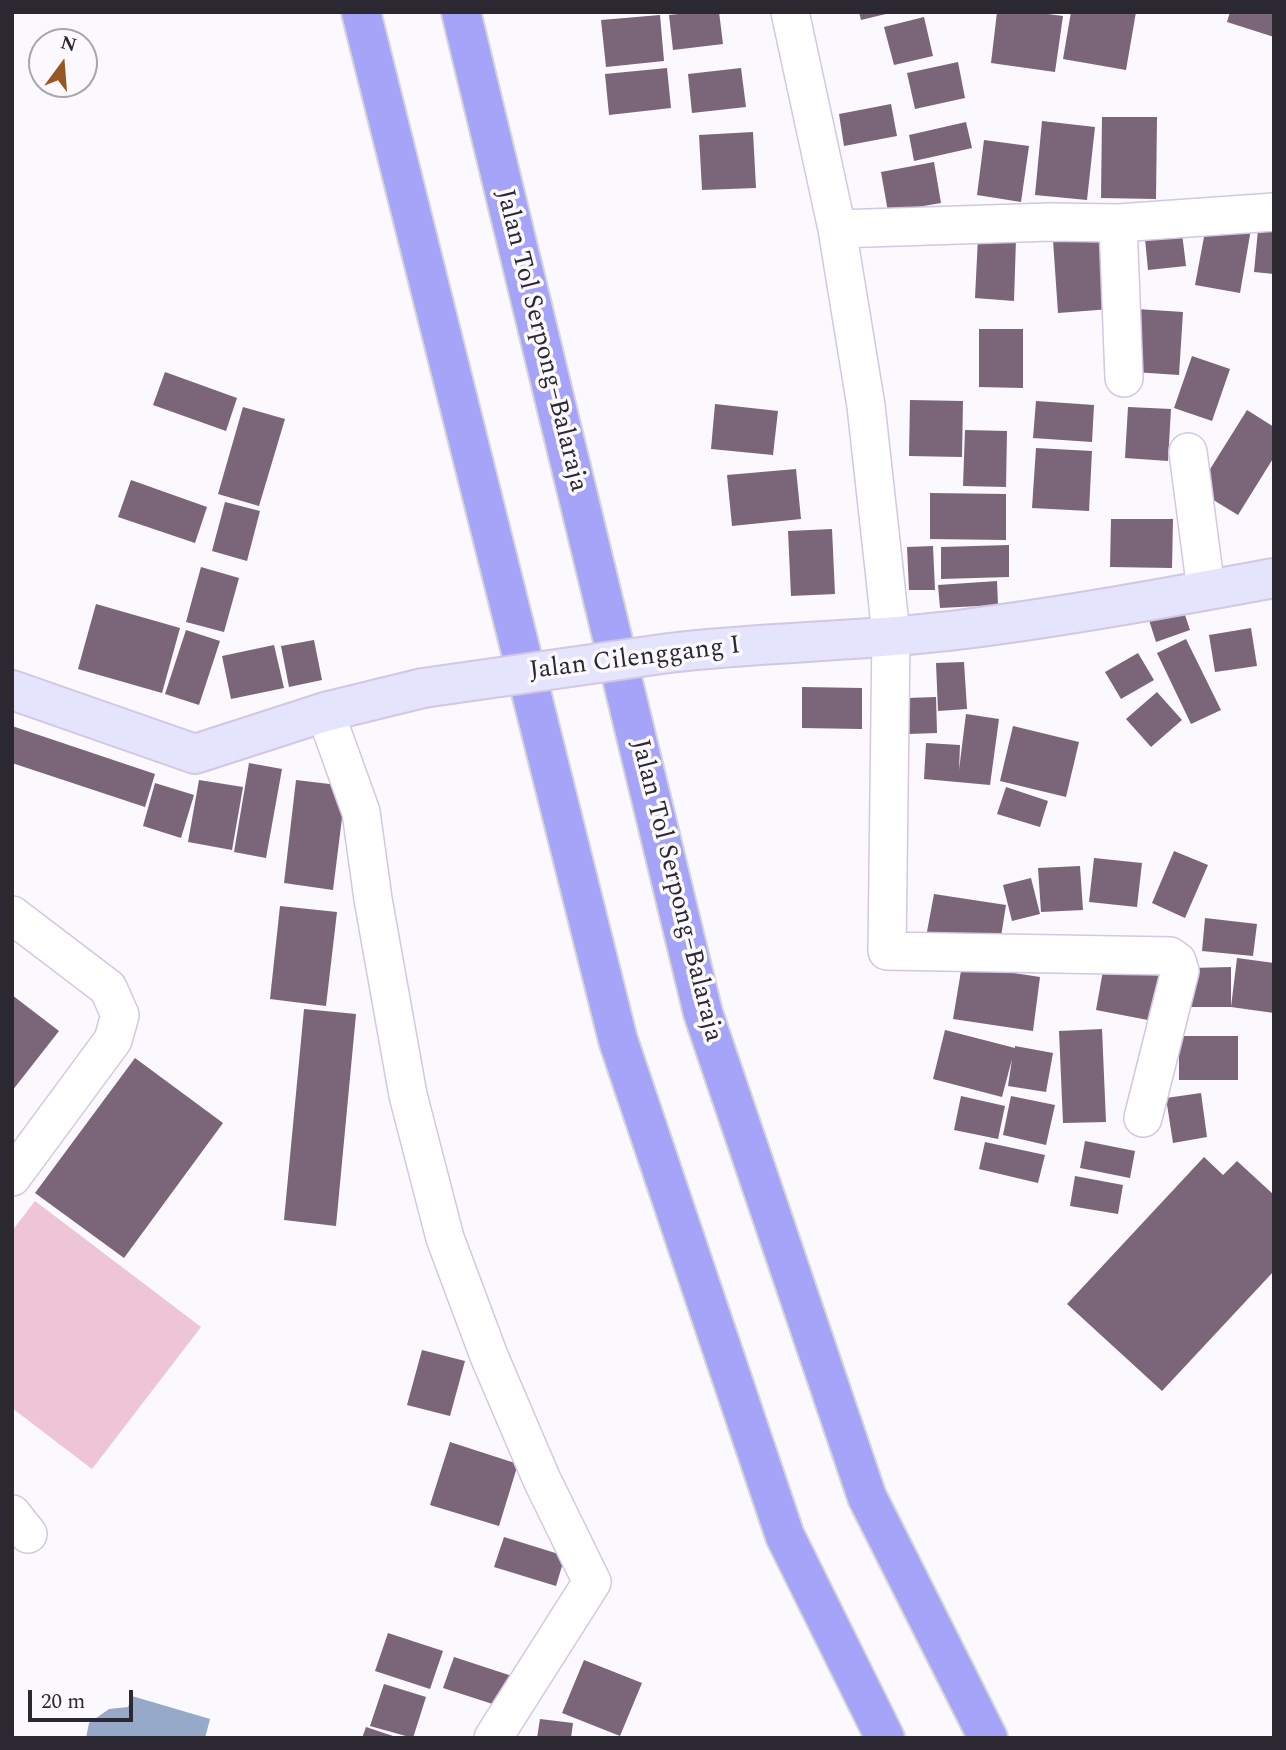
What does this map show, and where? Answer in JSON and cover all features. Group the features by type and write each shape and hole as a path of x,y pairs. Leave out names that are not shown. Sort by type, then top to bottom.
{"highway":[{"path":"361,12 618,1040 785,1536 886,1738"},
{"name":"Jalan Tol Serpong–Balaraja","path":"461,12 703,1013 867,1497 988,1738"}],"street":[{"path":"790,12 837,229 866,406 891,635 887,951 1170,956 1177,961 1180,971 1143,1118"},
{"path":"837,229 1050,222 1118,223 1274,212"},
{"path":"1118,223 1124,378"},
{"path":"1188,452 1206,590"},
{"name":"Jalan Cilenggang I","path":"12,690 195,754 325,712 423,688 713,647 964,630 1274,578"},
{"path":"325,712 361,812 373,899 408,1095 445,1238 542,1480 592,1582 493,1738"},
{"path":"12,915 108,988 120,1015 113,1040 12,1177"}],"shaded area":[{"path":"35,1201 201,1327 92,1469 12,1408 12,1231"}],"water":[{"path":"132,1696 210,1719 205,1738 86,1738 89,1723 109,1709 128,1707"}],"building":[{"path":"719,12 723,44 673,50 669,15"},
{"path":"859,12 890,12 890,13 861,20"},
{"path":"997,12 1033,12 1063,16 1055,72 991,63"},
{"path":"1071,12 1136,12 1126,70 1063,59"},
{"path":"1230,12 1274,12 1274,37 1227,22"},
{"path":"660,15 664,61 606,67 601,20"},
{"path":"924,17 933,56 894,65 884,27"},
{"path":"958,62 965,98 915,109 907,73"},
{"path":"667,68 671,108 609,115 605,74"},
{"path":"741,68 746,107 692,113 688,74"},
{"path":"891,104 897,136 844,146 839,114"},
{"path":"1102,117 1157,117 1156,199 1101,198"},
{"path":"1042,121 1095,127 1087,200 1035,195"},
{"path":"966,122 972,148 914,161 909,135"},
{"path":"753,132 756,188 702,190 699,135"},
{"path":"984,140 1029,146 1021,202 977,195"},
{"path":"934,162 941,203 888,212 881,172"},
{"path":"1259,219 1274,220 1274,274 1254,272"},
{"path":"1207,221 1251,229 1240,293 1195,285"},
{"path":"1181,225 1186,266 1148,270 1144,228"},
{"path":"978,237 1016,239 1014,301 975,298"},
{"path":"1107,237 1111,309 1058,313 1053,240"},
{"path":"1137,309 1183,312 1179,375 1134,372"},
{"path":"979,329 1023,329 1023,388 979,387"},
{"path":"1192,356 1230,369 1212,421 1174,408"},
{"path":"165,372 237,398 226,431 153,405"},
{"path":"910,400 963,401 962,457 909,456"},
{"path":"1036,401 1094,405 1092,442 1033,438"},
{"path":"715,404 778,411 773,455 711,449"},
{"path":"243,407 285,419 259,506 218,494"},
{"path":"1128,407 1171,409 1168,461 1125,458"},
{"path":"1247,410 1274,427 1274,457 1238,515 1197,490"},
{"path":"965,430 1007,431 1006,487 963,486"},
{"path":"1036,448 1092,451 1089,511 1032,508"},
{"path":"796,469 801,519 732,526 727,475"},
{"path":"131,480 207,507 195,543 118,517"},
{"path":"930,493 1006,494 1006,540 930,539"},
{"path":"225,502 260,511 247,561 212,551"},
{"path":"1111,519 1173,519 1172,568 1110,567"},
{"path":"832,529 835,594 791,596 788,531"},
{"path":"1009,545 1009,577 941,579 941,547"},
{"path":"933,546 935,590 909,590 907,547"},
{"path":"201,567 239,578 224,632 186,622"},
{"path":"997,581 998,605 940,608 938,585"},
{"path":"96,604 180,628 162,693 78,669"},
{"path":"1182,606 1190,630 1156,642 1148,617"},
{"path":"1251,628 1257,666 1215,672 1209,635"},
{"path":"186,630 220,641 199,705 165,694"},
{"path":"1186,639 1221,710 1191,724 1157,653"},
{"path":"314,640 322,680 289,687 281,646"},
{"path":"274,645 284,688 231,699 222,656"},
{"path":"1138,653 1154,680 1121,699 1105,672"},
{"path":"964,662 967,709 938,711 936,663"},
{"path":"802,687 862,688 862,729 802,728"},
{"path":"1157,692 1182,720 1151,747 1126,719"},
{"path":"936,697 937,733 908,734 907,698"},
{"path":"966,714 999,719 990,785 924,779 926,743 960,745 959,770"},
{"path":"12,726 155,774 145,807 12,763"},
{"path":"1013,726 1079,742 1066,797 1000,781"},
{"path":"249,763 282,769 266,858 234,852"},
{"path":"199,780 243,787 232,850 188,842"},
{"path":"296,780 346,786 333,890 284,883"},
{"path":"155,783 194,795 181,838 143,826"},
{"path":"1006,787 1048,801 1040,827 997,814"},
{"path":"1174,851 1208,865 1185,918 1152,903"},
{"path":"1094,858 1142,863 1137,907 1089,902"},
{"path":"1080,866 1083,910 1041,912 1038,868"},
{"path":"1031,878 1040,914 1012,921 1003,885"},
{"path":"934,894 1006,905 999,949 926,937"},
{"path":"280,906 337,912 326,1006 270,999"},
{"path":"1205,918 1257,924 1253,956 1202,951"},
{"path":"1237,958 1274,963 1274,1013 1231,1007"},
{"path":"962,965 1040,977 1033,1031 953,1019"},
{"path":"1104,965 1161,976 1153,1021 1096,1010"},
{"path":"1231,967 1231,1007 1190,1007 1190,968"},
{"path":"12,995 59,1031 12,1091"},
{"path":"304,1009 356,1014 336,1226 284,1220"},
{"path":"1102,1029 1106,1122 1063,1123 1059,1031"},
{"path":"945,1030 1015,1048 1053,1053 1046,1092 1008,1086 1012,1059 1002,1097 933,1079"},
{"path":"1179,1036 1238,1036 1238,1080 1179,1080"},
{"path":"135,1058 223,1123 124,1258 35,1193"},
{"path":"1201,1093 1207,1137 1173,1143 1166,1098"},
{"path":"961,1096 1005,1106 998,1139 954,1130"},
{"path":"1011,1096 1055,1105 1046,1145 1003,1135"},
{"path":"1085,1141 1135,1151 1130,1178 1080,1168"},
{"path":"985,1142 1045,1155 1038,1183 979,1169"},
{"path":"1204,1157 1223,1175 1237,1161 1274,1195 1274,1271 1162,1391 1067,1304"},
{"path":"1075,1176 1123,1185 1118,1214 1070,1206"},
{"path":"422,1350 465,1361 450,1416 407,1405"},
{"path":"450,1442 518,1464 499,1526 430,1505"},
{"path":"504,1537 565,1556 556,1586 494,1567"},
{"path":"388,1633 443,1651 430,1689 375,1671"},
{"path":"454,1657 512,1676 502,1707 443,1688"},
{"path":"584,1660 642,1683 620,1736 562,1713"},
{"path":"384,1684 426,1697 413,1738 370,1726"},
{"path":"540,1719 573,1723 571,1738 537,1738"},
{"path":"366,1727 396,1737 396,1738 362,1738"}]}
